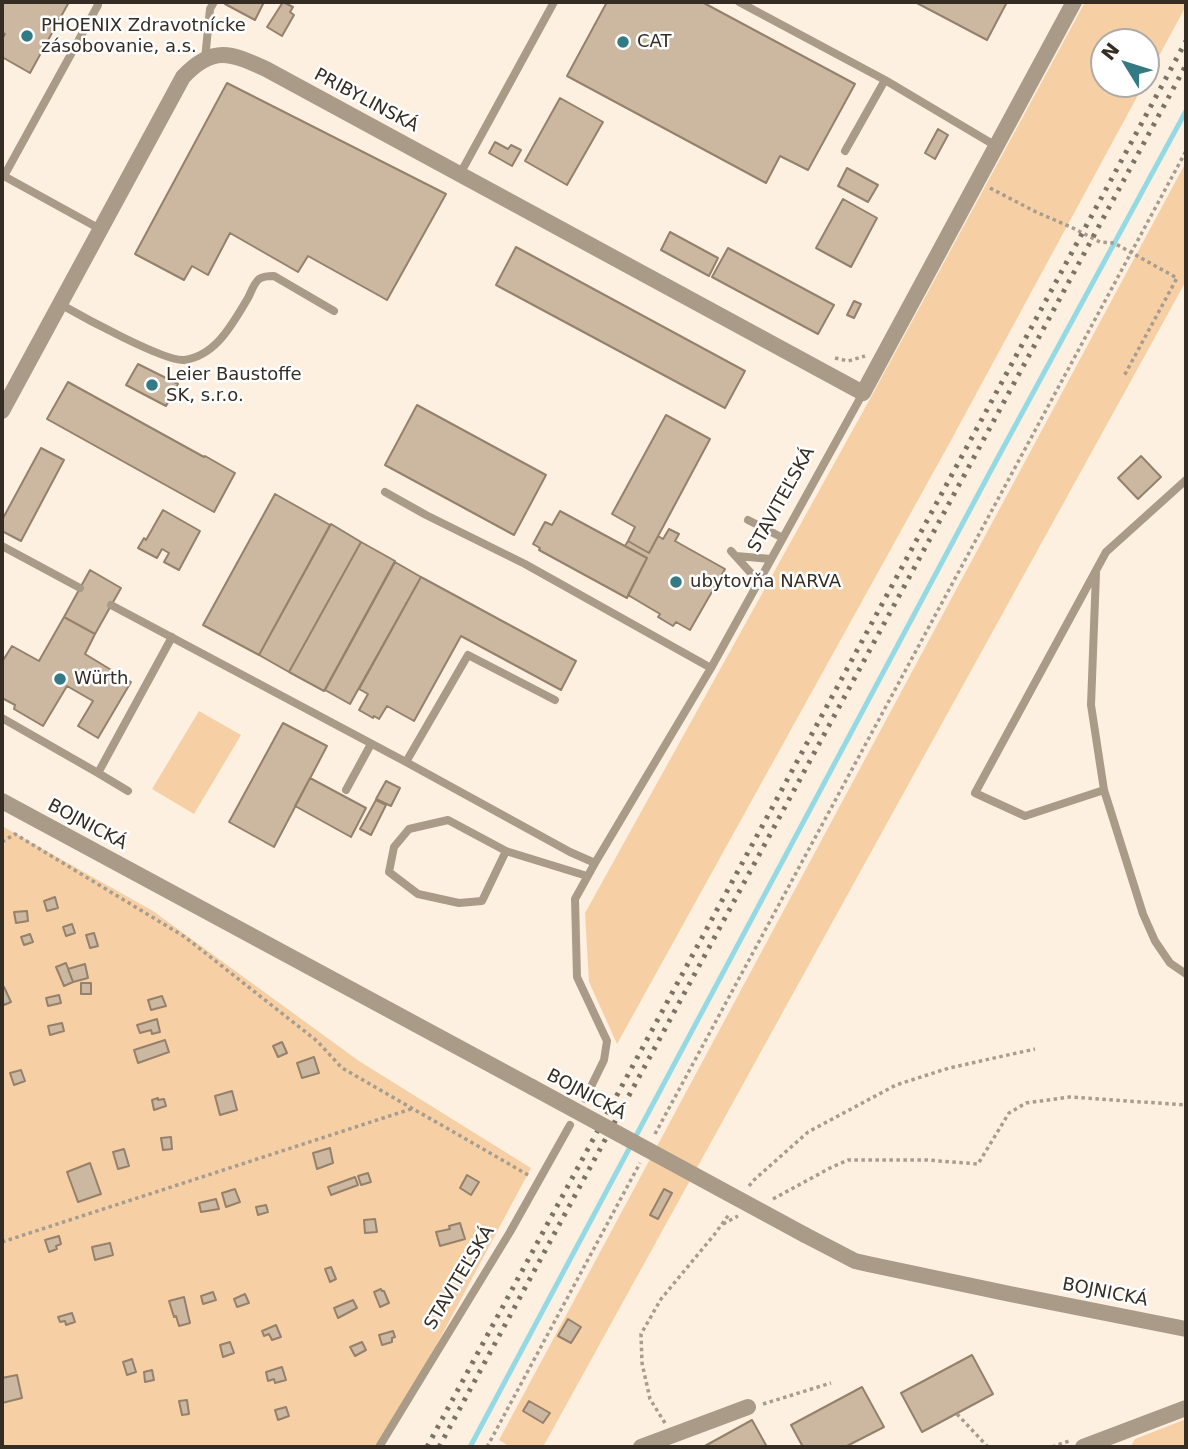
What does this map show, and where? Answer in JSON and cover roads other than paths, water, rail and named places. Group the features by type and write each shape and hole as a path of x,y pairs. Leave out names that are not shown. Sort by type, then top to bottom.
{"street":[{"name":"STAVITEĽSKÁ","path":"863,393 1074,2"},
{"name":"PRIBYLINSKÁ","path":"205,59 224,55 240,57 257,65 863,393"},
{"path":"2,411 183,78 205,59"},
{"name":"BOJNICKÁ","path":"2,801 855,1261 1186,1329"},
{"path":"641,1447 748,1407"},
{"path":"1083,1447 1186,1408"}],"lane":[{"path":"97,2 98,5 3,176 100,229"},
{"path":"205,59 210,9 214,2"},
{"path":"460,174 554,2"},
{"path":"739,2 885,80 998,146"},
{"path":"845,151 885,80"},
{"path":"60,304 99,326 167,357 182,360 197,356 215,346 233,323 258,279 267,276 274,276 334,311"},
{"name":"STAVITEĽSKÁ","path":"585,1099 601,1069 607,1041 577,977 575,899 711,668 863,393"},
{"path":"1104,790 1025,816 975,793 1106,552 1186,480"},
{"path":"385,492 525,564 711,668"},
{"path":"748,520 783,538"},
{"path":"2,547 80,588"},
{"path":"758,582 733,554 771,559"},
{"path":"1096,570 1091,705 1104,790 1143,914 1155,942 1170,963 1186,974"},
{"path":"111,605 569,852 595,863"},
{"path":"98,773 172,638"},
{"path":"406,762 468,655 555,700"},
{"path":"2,718 128,791"},
{"path":"346,790 371,744"},
{"path":"506,851 482,901 459,903 418,894 389,872 394,847 408,829 447,820 506,851 587,876"},
{"name":"STAVITEĽSKÁ","path":"379,1447 510,1232 569,1125"}],"waterway":[{"path":"470,1447 989,474 1186,111"}],"railway":[{"path":"427,1447 1186,41"},
{"path":"439,1447 1186,65"}],"place":[{"name":"PHOENIX Zdravotnícke zásobovanie, a.s.","path":"27,36"},
{"name":"CAT","path":"623,42"},
{"name":"Leier Baustoffe SK, s.r.o.","path":"152,385"},
{"name":"ubytovňa NARVA","path":"676,582"},
{"name":"Würth","path":"60,679"}]}
